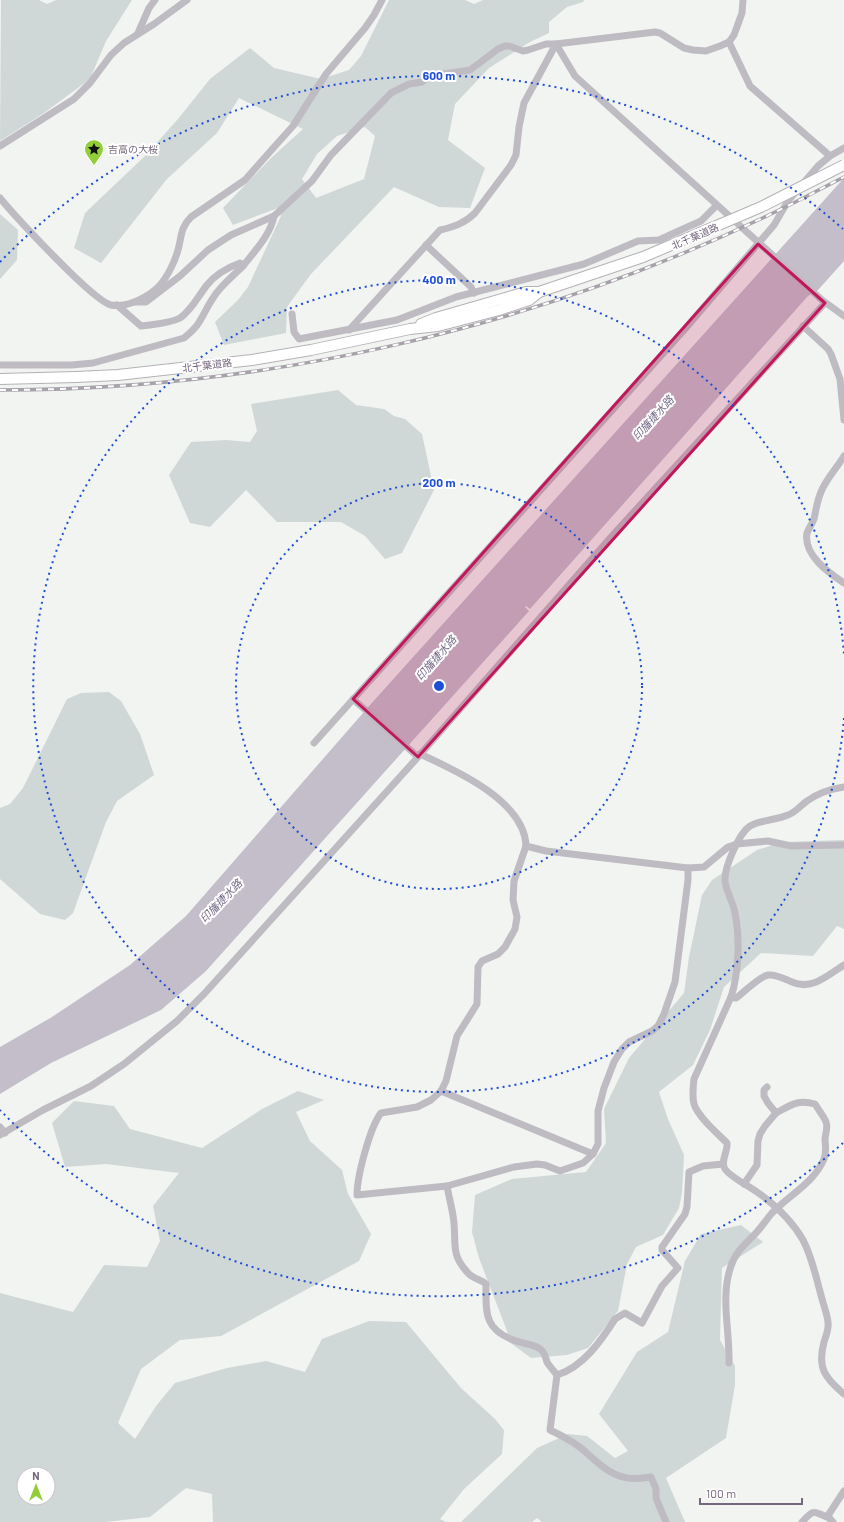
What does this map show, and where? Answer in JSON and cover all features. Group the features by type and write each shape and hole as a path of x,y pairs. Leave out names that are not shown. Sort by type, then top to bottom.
{"highway":[{"name":"北千葉道路","path":"410,329 436,318 482,306 526,292 539,292 643,257 761,207 844,165"},
{"name":"北千葉道路","path":"0,379 118,375 207,366 311,350 410,329 438,326 499,310 529,300 539,292"}],"street":[{"path":"138,33 149,8 155,0"},
{"path":"0,146 74,99 90,83 111,55 138,33 154,24 187,0"},
{"path":"0,198 22,224 80,282 100,299 109,305 127,305 135,302 159,285 165,277 175,259 184,224 191,217 245,180 276,146 296,121 326,74 366,28 382,0"},
{"path":"135,302 146,302 180,276 208,250 231,235 274,216 312,181 335,150 391,93 409,84 422,82 430,76 470,70 498,49 505,46 524,51 546,44 655,32 660,33 684,48 706,51 729,42 734,35 742,13 743,0"},
{"path":"729,42 750,86 830,156"},
{"path":"556,44 575,76 823,302 844,316"},
{"path":"349,330 440,230 460,224 475,213 511,165 516,155 520,120 524,103 556,44"},
{"path":"314,743 685,329 774,225 788,201 818,166 830,156 844,148"},
{"path":"292,314 294,332 299,339 397,320 448,300 584,264 638,241 658,240 701,221 716,206"},
{"path":"0,365 72,365 93,363 184,338 194,331 200,323 217,292 243,266 266,234 273,222 274,216"},
{"path":"426,245 476,292 482,306"},
{"path":"117,305 141,326 174,320 186,313 209,283 218,275 240,262 243,266"},
{"path":"0,1127 3,1134 43,1110 91,1086 124,1064 176,1021 230,966 419,755 606,542 803,326 823,302"},
{"path":"803,326 828,349 831,354 840,379 844,420"},
{"path":"844,456 821,491 807,538 810,551 815,558 844,583"},
{"path":"353,699 411,750 459,773 494,795 515,817 526,838 526,846 514,882 513,900 517,917 515,929 505,947 498,954 482,961 478,967 476,1004 457,1036 446,1081 441,1091 431,1100 417,1107 381,1113 375,1120 361,1167 357,1185 357,1195 447,1186 514,1167 537,1164 545,1165 560,1171 583,1163 593,1154 598,1144 598,1111 604,1088 614,1062 622,1048 629,1042 652,1031 658,1026 675,982 688,880 688,868"},
{"path":"844,787 833,789 808,800 789,815 751,826 745,830 728,862 725,881 735,912 738,930 735,986 731,998 694,1078 693,1092 695,1105 700,1114 727,1143 723,1164 725,1170 757,1192 778,1209 803,1240 810,1256 828,1322 828,1331 822,1350 821,1361 823,1373 831,1383 844,1394"},
{"path":"526,846 546,851 688,868 704,868 728,847 737,844 768,841 791,846 844,845"},
{"path":"731,998 736,998 762,977 767,975 781,977 798,985 810,984 822,980 844,965"},
{"path":"767,1087 764,1090 764,1096 776,1113"},
{"path":"441,1091 593,1154"},
{"path":"729,1363 726,1308 727,1283 731,1265 742,1246 778,1209 808,1182 824,1159 826,1152 826,1122 815,1104 807,1102 796,1103 776,1113 760,1134 758,1141 757,1165 744,1184"},
{"path":"557,1374 571,1369 596,1347 615,1318 620,1315 625,1313 642,1323 662,1286 678,1268 662,1250 662,1247 685,1214 687,1207 688,1172 703,1166 723,1164"},
{"path":"447,1186 454,1224 455,1252 458,1260 468,1274 486,1284 487,1315 489,1322 493,1328 505,1336 541,1349 545,1354 547,1363 557,1374 550,1430 582,1450 590,1456 594,1462 615,1474 634,1479 651,1477 656,1489 656,1498 666,1522"},
{"path":"831,1520 829,1514 844,1491"},
{"path":"802,1522 811,1512 831,1520"}],"highlighted area":[{"path":"758,244 825,303 418,757 353,699"}],"shaded area":[{"path":"1,0 39,0 47,4 56,0 132,0 106,41 90,79 44,113 0,141"},
{"path":"389,0 465,0 474,4 483,0 584,0 583,2 567,7 549,22 549,33 530,42 489,68 455,104 448,140 485,168 470,208 439,207 394,187 311,274 287,307 286,333 224,345 215,322 238,300 248,287 281,216 278,208 233,225 223,208 270,159 303,129 239,98 217,133 167,179 101,263 74,248 85,213 145,156 178,119 210,79 250,48 274,68 321,79 349,70 361,56","holes":["365,127 375,136 364,179 316,198 302,179 317,154 337,136"]},
{"path":"0,214 18,230 17,260 0,279"},
{"path":"338,390 356,405 384,409 394,416 405,419 422,434 434,490 402,553 385,559 365,536 341,522 277,522 246,490 210,527 190,523 169,475 191,442 226,440 250,442 257,431 251,404"},
{"path":"109,692 121,701 140,734 154,775 117,801 106,822 73,913 65,920 40,914 0,879 0,808 10,804 23,788 67,699 81,693"},
{"path":"844,840 844,929 837,926 813,956 761,953 724,987 710,1030 693,1065 659,1092 668,1119 684,1155 682,1193 679,1208 663,1235 636,1247 627,1264 618,1311 588,1348 567,1355 531,1358 512,1344 479,1258 472,1232 475,1195 512,1179 586,1172 606,1143 604,1109 629,1058 684,993 689,957 702,895 712,880 757,850 782,842"},
{"path":"298,1091 324,1100 296,1112 310,1141 342,1170 348,1194 371,1234 359,1261 221,1336 180,1340 141,1369 118,1423 135,1439 156,1406 175,1383 227,1368 266,1361 305,1372 322,1339 369,1321 406,1322 461,1388 495,1419 504,1430 502,1454 464,1489 440,1519 446,1522 213,1522 212,1494 186,1488 150,1517 105,1522 0,1522 0,1293 73,1312 104,1265 147,1267 160,1241 153,1206 179,1173 106,1164 65,1167 52,1123 74,1101 114,1106 130,1129 202,1148 262,1109"},
{"path":"741,1225 763,1242 722,1268 720,1340 735,1366 735,1385 726,1438 666,1478 685,1522 542,1522 537,1518 532,1522 461,1522 537,1448 568,1434 587,1436 615,1458 628,1451 599,1414 637,1352 668,1332 685,1261 701,1234"}],"water":[{"name":"印旛捷水路","path":"844,178 844,261 818,290 808,296 530,609 526,606 525,607 529,611 206,971 161,1010 51,1063 0,1094 0,1047 52,1017 130,965 186,916 370,705"}],"railway":[{"path":"0,390 100,387 199,379 298,364 397,345 494,320 589,289 682,254 782,209 844,177"}],"place":[{"name":"吉高の大桜","path":"94,166"}]}
